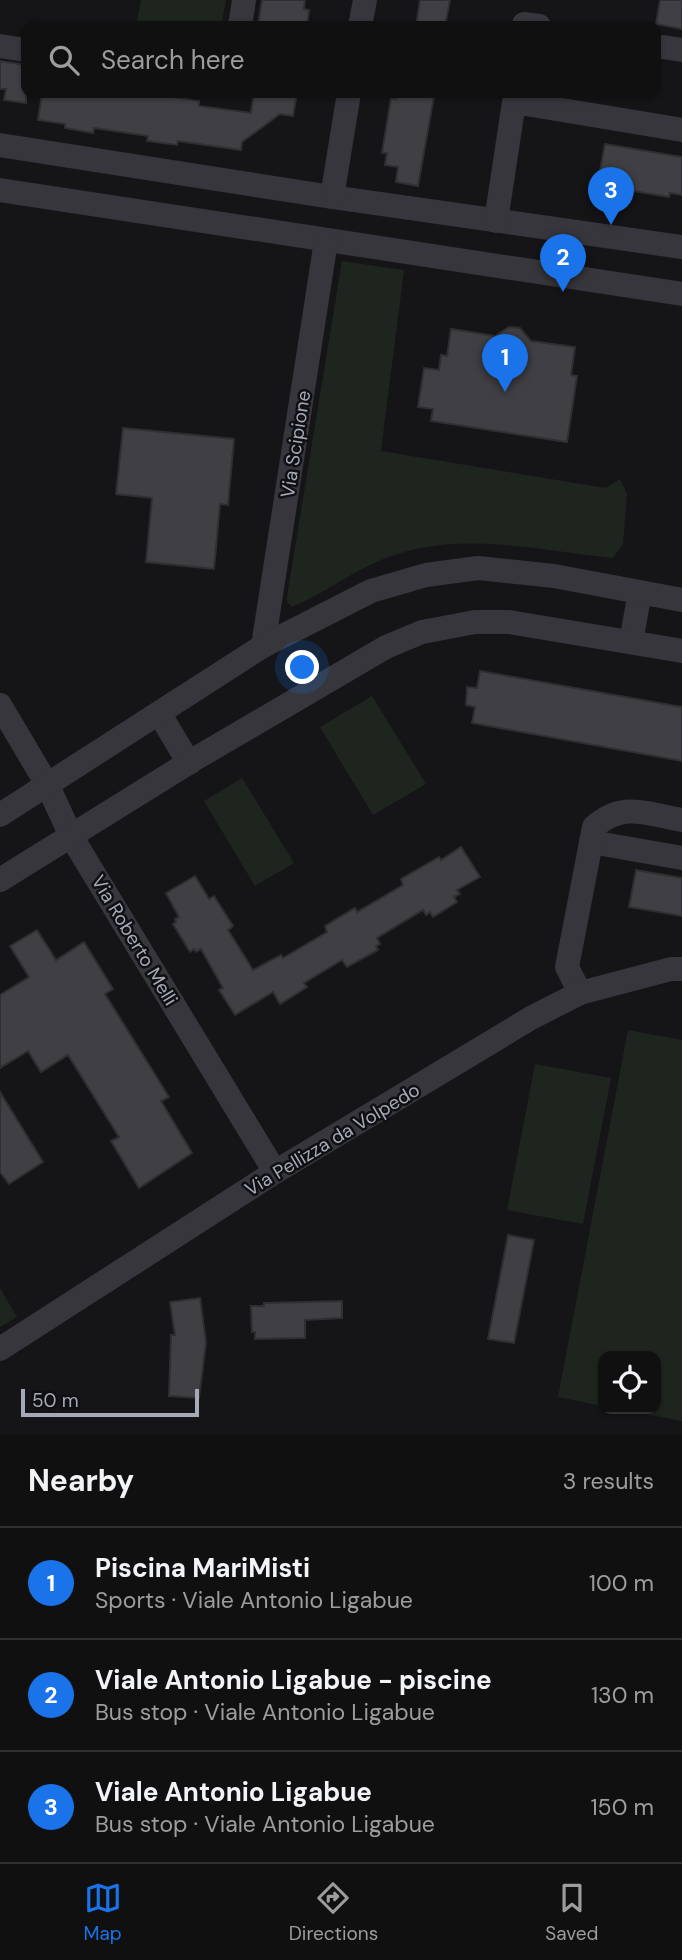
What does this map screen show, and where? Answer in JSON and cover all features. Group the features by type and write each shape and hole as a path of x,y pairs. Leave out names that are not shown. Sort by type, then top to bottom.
{"street":[{"path":"241,21 244,0"},
{"path":"361,21 365,0"},
{"path":"0,46 21,49"},
{"path":"661,47 682,50"},
{"path":"332,197 348,98"},
{"path":"496,220 515,98"},
{"path":"520,98 682,130"},
{"path":"0,145 332,197 682,247"},
{"path":"0,190 682,294"},
{"name":"Via Scipione","path":"263,646 326,241"},
{"path":"0,815 263,646 371,591 426,575 478,568 554,576 682,600"},
{"path":"631,642 639,592"},
{"path":"0,880 188,763 386,648 422,632 475,622 509,622 682,651"},
{"name":"Via Roberto Melli","path":"0,705 48,786 71,836 275,1172"},
{"path":"159,713 188,763"},
{"path":"580,993 567,967 594,828 606,816 626,810 682,820"},
{"path":"591,842 682,858"},
{"name":"Via Pellizza da Volpedo","path":"0,1349 275,1172 531,1018 580,993 671,969 682,969"}],"shaded area":[{"path":"141,0 226,0 222,21 137,21"},
{"path":"342,261 404,270 381,451 606,488 620,479 627,494 623,544 613,558 496,544 438,545 381,560 292,607 287,602"},
{"path":"372,696 426,784 373,815 320,727"},
{"path":"242,778 294,863 255,886 204,801"},
{"path":"628,1030 682,1040 682,1421 645,1414 661,1414 661,1351 598,1351 598,1405 558,1397"},
{"path":"535,1064 611,1078 583,1224 507,1210"},
{"path":"0,1288 17,1317 0,1327"}],"building":[{"path":"262,0 305,0 304,9 309,10 308,21 259,21"},
{"path":"420,0 450,0 446,21 417,21"},
{"path":"660,0 682,0 682,29 661,25 661,21 656,21"},
{"path":"0,61 21,64 21,98 26,98 26,103 4,100 6,89 0,89"},
{"path":"41,98 180,98 199,101 199,106 251,113 253,98 296,98 293,116 280,114 242,142 241,150 178,141 177,145 147,141 148,136 94,128 93,133 65,128 65,124 38,120"},
{"path":"391,98 434,98 418,186 396,182 398,167 385,165 387,153 382,153"},
{"path":"605,144 682,157 682,195 670,193 669,197 627,190 628,186 598,181"},
{"path":"509,327 520,328 531,341 575,347 571,375 577,376 567,442 431,421 433,409 418,407 424,368 439,370 441,355 447,356 451,329 495,336"},
{"path":"123,428 234,439 228,505 220,504 214,569 146,562 152,498 116,494"},
{"path":"480,671 682,707 682,761 472,723 475,707 466,705 467,687 477,688"},
{"path":"461,847 480,877 457,890 460,894 454,897 457,902 433,917 430,912 426,915 423,910 377,938 380,944 376,946 378,950 347,967 342,960 304,983 307,987 280,1004 273,992 235,1015 219,990 223,988 201,949 190,952 173,924 179,917 166,893 195,876 209,899 214,896 233,926 228,930 253,970 281,955 283,958 327,932 325,926 355,908 357,912 403,885 401,879"},
{"path":"636,870 682,878 682,916 629,907"},
{"path":"37,930 56,960 84,942 113,989 105,994 169,1097 161,1101 192,1153 139,1188 111,1141 119,1137 68,1055 41,1072 28,1051 0,1068 0,995 29,977 10,946"},
{"path":"0,1092 43,1162 9,1184 0,1172"},
{"path":"508,1235 534,1240 514,1343 488,1339"},
{"path":"200,1298 206,1342 199,1398 169,1396 171,1335 175,1335 170,1302"},
{"path":"342,1301 342,1318 305,1320 305,1338 255,1339 255,1332 252,1332 251,1306 264,1306 264,1303"}],"place":[{"name":"Viale Antonio Ligabue","path":"611,225"},
{"name":"Viale Antonio Ligabue - piscine","path":"563,292"},
{"name":"Piscina MariMisti","path":"505,392"}]}
